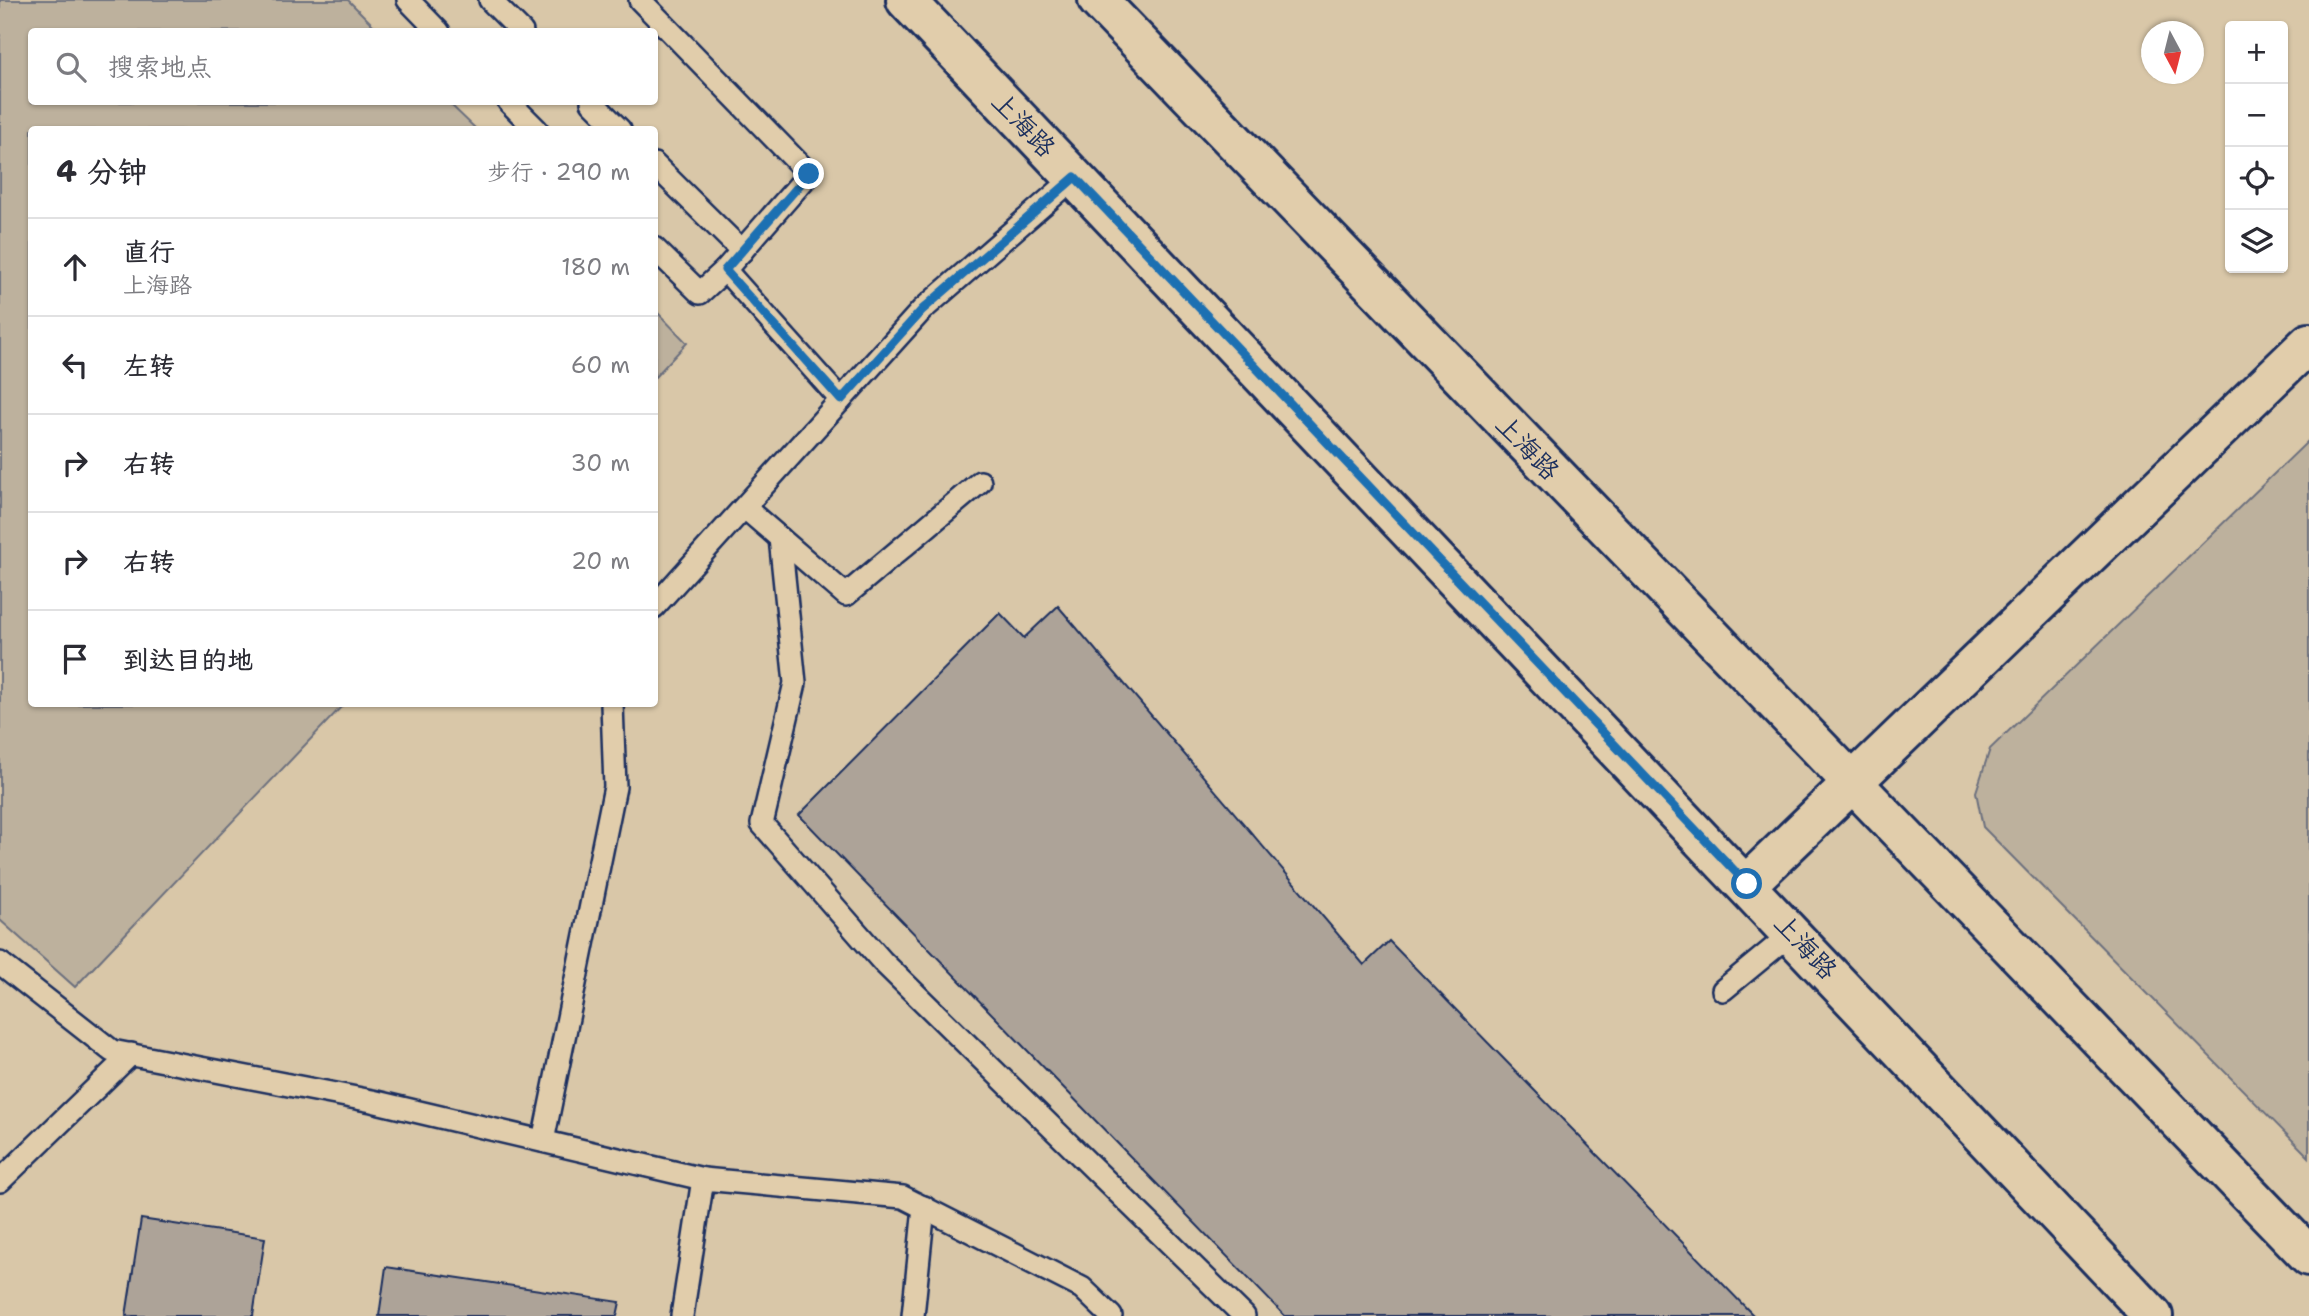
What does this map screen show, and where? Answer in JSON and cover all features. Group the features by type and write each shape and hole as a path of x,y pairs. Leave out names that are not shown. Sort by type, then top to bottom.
{"street":[{"name":"上海路","path":"906,0 1747,884 2153,1316"},
{"name":"上海路","path":"1098,0 2309,1256"},
{"path":"1747,884 2309,343"}],"lane":[{"path":"408,0 435,28"},
{"path":"490,0 518,28"},
{"path":"640,0 809,174 725,270 700,293 658,252"},
{"path":"512,105 533,126"},
{"path":"595,105 616,126"},
{"path":"658,168 742,251"},
{"path":"658,603 922,310 1075,177"},
{"path":"725,270 841,400"},
{"path":"744,508 846,595 981,482"},
{"path":"780,538 795,683 762,824 882,961 1244,1316"},
{"path":"543,1141 615,787 612,707"},
{"path":"1723,990 1792,933"},
{"path":"0,963 112,1051 372,1101 703,1179 903,1197 1082,1288 1111,1316"},
{"path":"0,1181 131,1054"},
{"path":"682,1316 703,1179"},
{"path":"913,1316 924,1208"}],"shaded area":[{"path":"0,0 348,0 376,28 28,28 28,105 451,105 473,126 28,126 28,707 341,707 75,987 0,920"},
{"path":"658,313 687,343 658,374"},
{"path":"2309,440 2309,1157 1983,827 1976,792 1990,749"}],"building":[{"path":"1058,606 1364,965 1389,941 1754,1316 1285,1316 799,815 1000,613 1024,638"},
{"path":"141,1219 265,1238 253,1316 126,1316"},
{"path":"386,1267 620,1302 617,1316 379,1316"}],"route":[{"path":"809,174 725,270 841,400 922,310 1075,177 1747,884"}]}
